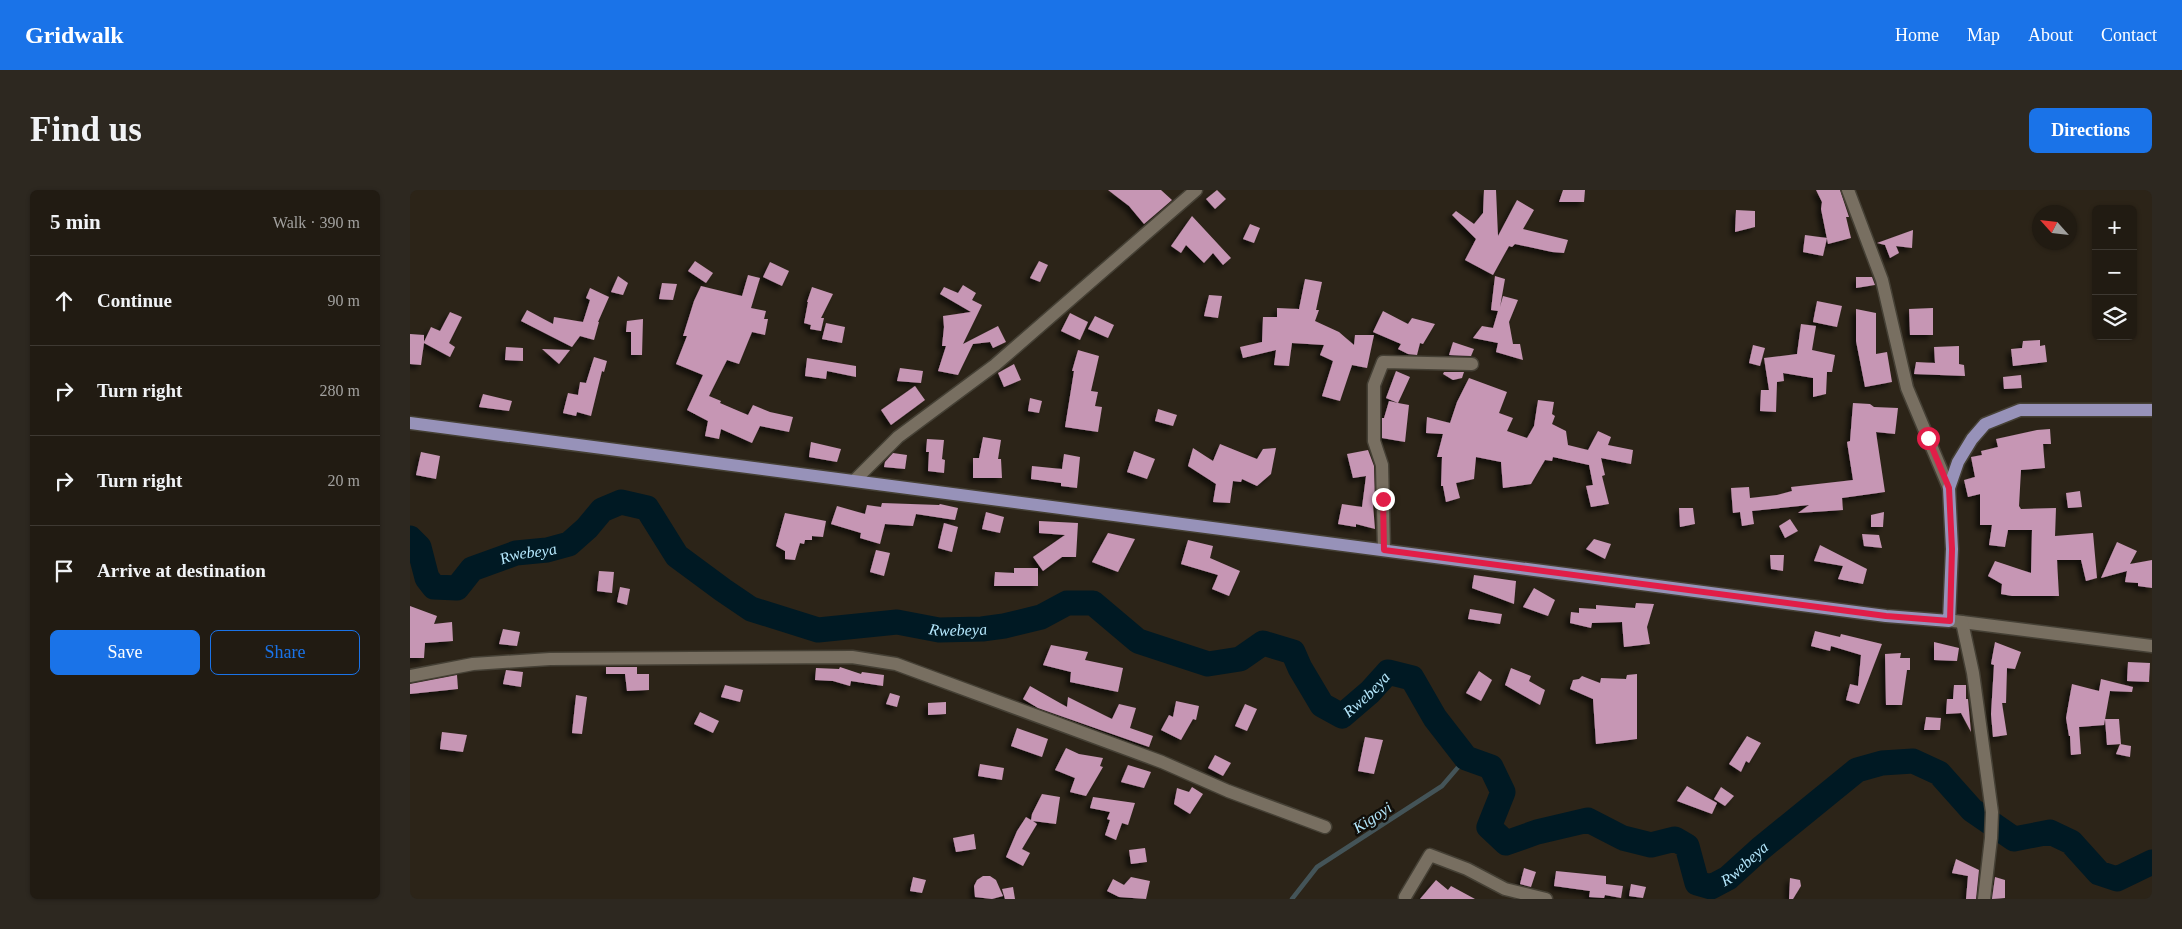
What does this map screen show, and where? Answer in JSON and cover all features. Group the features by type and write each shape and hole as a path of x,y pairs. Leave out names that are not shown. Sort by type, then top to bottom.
{"main road":[{"path":"410,423 1886,616 1956,621 1949,488 1958,462 1972,439 1986,424 2020,410 2152,410"}],"street":[{"path":"855,480 898,437 995,365 1196,190"},
{"path":"1848,190 1882,280 1907,388 1949,488"},
{"path":"1384,550 1382,465 1374,441 1374,385 1384,362 1472,364"},
{"path":"1984,899 1992,812 1973,673 1956,621 2152,646"},
{"path":"410,676 473,664 550,659 852,656 896,664 1162,762 1228,791 1325,827"},
{"path":"1405,897 1430,855 1467,869 1505,889 1546,899"}],"building":[{"path":"1108,190 1161,190 1172,200 1144,224 1129,206"},
{"path":"1217,190 1226,199 1215,209 1206,199"},
{"path":"1484,190 1496,190 1498,236 1517,200 1534,210 1523,229 1568,240 1564,253 1515,244 1512,247 1509,246 1493,275 1465,260 1476,239 1452,215 1456,211 1474,224 1483,213"},
{"path":"1563,190 1585,190 1584,202 1559,202"},
{"path":"1816,190 1840,190 1849,217 1846,217 1851,238 1828,244 1821,209 1822,202"},
{"path":"1736,210 1755,211 1755,227 1735,232"},
{"path":"1192,216 1231,258 1223,265 1213,253 1204,263 1186,245 1181,253 1171,246"},
{"path":"1250,224 1260,228 1254,243 1243,239"},
{"path":"1913,230 1912,248 1896,246 1899,253 1890,258 1885,245 1877,243"},
{"path":"1805,235 1827,238 1823,256 1803,252"},
{"path":"695,261 713,273 706,283 688,271"},
{"path":"1039,261 1048,265 1040,282 1030,278"},
{"path":"770,262 789,271 782,286 763,277"},
{"path":"748,275 760,278 751,308 766,311 764,319 768,319 765,335 752,332 739,364 727,360 709,396 748,415 753,405 770,412 793,417 789,432 760,426 752,443 721,429 719,439 705,436 708,421 687,410 703,375 676,364 687,336 683,336 694,301 701,286 742,296"},
{"path":"618,276 628,283 623,295 611,292"},
{"path":"1495,276 1505,279 1500,307 1503,296 1518,300 1509,322 1513,344 1520,344 1523,360 1496,352 1498,343 1473,338 1482,326 1493,328 1498,311 1491,310"},
{"path":"1856,277 1872,277 1875,285 1856,288"},
{"path":"1305,279 1322,282 1316,310 1319,310 1315,321 1339,332 1354,345 1355,335 1374,335 1367,368 1352,365 1340,401 1322,396 1333,361 1320,355 1324,345 1292,343 1289,366 1274,365 1276,350 1243,358 1240,347 1262,342 1263,317 1277,317 1277,308 1299,309"},
{"path":"662,283 677,284 673,300 659,299"},
{"path":"963,285 976,293 972,300 982,305 963,344 998,326 1006,342 993,348 990,342 973,344 958,375 938,371 946,346 942,346 943,316 971,312 940,294 944,287 958,293"},
{"path":"812,287 833,294 821,318 824,318 821,331 810,329 811,325 804,323 807,302"},
{"path":"590,288 609,297 598,322 594,340 580,336 572,347 521,321 527,310 553,324 554,317 583,322 590,300 586,298"},
{"path":"1209,295 1222,296 1218,318 1204,316"},
{"path":"1817,301 1842,306 1837,327 1813,322"},
{"path":"1933,308 1933,335 1910,335 1909,309"},
{"path":"1856,309 1876,313 1876,354 1887,352 1892,382 1865,387 1856,341"},
{"path":"1383,311 1408,324 1412,318 1435,324 1423,344 1420,343 1417,355 1408,354 1398,349 1401,344 1373,332"},
{"path":"450,312 462,317 449,343 455,347 450,357 424,343 421,365 410,364 410,334 424,335 424,342 431,327 440,331"},
{"path":"1070,313 1088,322 1080,340 1061,331"},
{"path":"1095,316 1114,325 1108,338 1088,329"},
{"path":"643,319 642,355 631,355 631,332 626,332 627,321"},
{"path":"826,323 845,327 842,343 822,339"},
{"path":"1801,324 1816,326 1812,350 1835,355 1832,372 1827,372 1826,394 1813,397 1813,378 1783,373 1784,381 1777,382 1776,412 1760,411 1761,390 1769,390 1764,358 1797,354"},
{"path":"2040,340 2040,346 2045,345 2047,362 2013,366 2011,349 2022,348 2023,341"},
{"path":"1453,342 1474,349 1471,356 1449,355"},
{"path":"1753,345 1765,348 1760,366 1749,363"},
{"path":"1959,346 1959,364 1964,365 1965,376 1914,374 1916,362 1935,363 1934,347"},
{"path":"506,347 523,348 523,361 505,360"},
{"path":"542,349 570,350 559,364"},
{"path":"1078,350 1099,356 1091,391 1098,392 1095,406 1102,407 1098,432 1065,427 1074,371 1072,371"},
{"path":"594,357 607,361 604,372 602,371 591,416 577,412 576,416 563,413 568,393 578,395 580,382 586,383"},
{"path":"807,358 856,366 856,377 827,371 826,379 805,376"},
{"path":"1014,364 1021,380 1004,387 998,373"},
{"path":"900,368 923,371 921,383 897,381"},
{"path":"1396,371 1410,377 1398,403 1386,398"},
{"path":"1444,372 1464,372 1462,378 1453,380 1443,374"},
{"path":"2021,375 2022,388 2004,389 2003,377"},
{"path":"1469,378 1507,392 1499,413 1513,418 1507,431 1527,438 1534,426 1538,400 1554,402 1552,414 1555,416 1552,424 1566,431 1568,445 1588,450 1598,431 1611,437 1608,445 1633,450 1631,464 1601,458 1605,475 1602,476 1609,504 1591,507 1586,486 1593,485 1589,465 1553,457 1552,461 1545,460 1531,484 1503,488 1501,462 1476,457 1474,479 1456,483 1460,498 1446,502 1443,486 1441,486 1442,457 1437,457 1443,434 1426,433 1427,417 1450,423 1457,402"},
{"path":"915,386 925,400 891,425 881,410"},
{"path":"483,394 512,401 509,411 479,407"},
{"path":"1030,398 1042,401 1039,413 1028,411"},
{"path":"1389,401 1409,405 1405,442 1382,438 1382,418 1384,418"},
{"path":"1853,403 1870,404 1874,407 1898,408 1895,434 1876,432 1885,492 1842,498 1843,510 1798,513 1809,505 1752,511 1754,524 1742,526 1740,512 1733,513 1731,488 1749,487 1750,498 1792,491 1791,487 1853,480 1847,442 1850,441"},
{"path":"1158,409 1177,415 1173,426 1155,421"},
{"path":"2050,429 2051,444 2043,444 2045,468 2021,470 2019,506 2021,509 2056,508 2055,536 2093,533 2097,578 2086,581 2081,560 2057,560 2059,596 2012,596 2001,594 2002,584 1988,576 1995,561 2031,573 2032,530 2008,530 2005,547 1989,545 1992,525 1980,525 1980,494 1968,497 1964,480 1975,477 1971,457 1982,455 1981,451 1998,447 1996,439"},
{"path":"983,437 1001,440 998,459 1001,459 1002,478 973,478 973,458 979,458"},
{"path":"927,439 944,440 942,459 945,460 944,473 928,471 929,452 926,452"},
{"path":"811,442 841,449 837,462 809,457"},
{"path":"1220,444 1257,459 1263,449 1276,448 1271,474 1257,486 1242,479 1241,482 1233,481 1230,503 1213,502 1216,484 1188,466 1193,448 1213,461"},
{"path":"1368,450 1374,466 1375,504 1373,504 1375,529 1356,524 1356,527 1338,524 1342,504 1362,507 1366,476 1353,478 1347,454"},
{"path":"1134,451 1155,459 1147,479 1127,472"},
{"path":"421,452 440,456 436,479 416,475"},
{"path":"893,453 907,455 905,469 884,467 885,462"},
{"path":"1064,454 1080,457 1077,488 1061,486 1061,483 1031,479 1032,466 1062,469"},
{"path":"2080,491 2082,507 2068,508 2066,493"},
{"path":"882,503 940,504 958,508 955,520 916,514 913,526 885,524 880,544 860,538 861,533 831,524 837,506 865,514 867,505 881,507"},
{"path":"1679,508 1693,508 1695,524 1680,527"},
{"path":"986,512 1004,517 1000,533 982,529"},
{"path":"1884,512 1883,527 1871,527 1871,515"},
{"path":"785,513 826,521 823,537 812,536 812,540 805,540 804,544 800,543 795,560 785,559 785,551 776,546"},
{"path":"1790,519 1798,531 1785,538 1779,526"},
{"path":"1039,521 1078,523 1076,557 1062,557 1043,571 1033,557 1065,535 1039,533"},
{"path":"944,523 958,527 952,552 938,548"},
{"path":"1108,533 1135,539 1118,572 1092,562"},
{"path":"1862,534 1879,535 1882,548 1864,546"},
{"path":"1594,539 1611,544 1605,559 1586,549"},
{"path":"1188,540 1213,546 1210,558 1240,571 1229,596 1212,589 1218,575 1181,564"},
{"path":"2117,542 2137,551 2130,564 2152,560 2152,588 2138,586 2138,583 2125,582 2127,571 2101,578"},
{"path":"1820,545 1867,569 1863,584 1838,579 1843,566 1814,561"},
{"path":"876,550 890,553 884,576 870,572"},
{"path":"1770,555 1784,555 1783,571 1771,569"},
{"path":"1014,568 1038,568 1038,586 994,586 995,572 1014,573"},
{"path":"599,571 614,572 612,593 597,591"},
{"path":"1474,575 1516,581 1514,604 1472,588"},
{"path":"620,587 630,589 627,605 617,602"},
{"path":"1534,588 1555,600 1548,616 1523,607"},
{"path":"1636,603 1654,604 1647,627 1650,644 1624,647 1622,622 1592,623 1591,628 1570,623 1571,612 1579,613 1579,608 1596,609 1596,605 1635,608"},
{"path":"410,606 437,616 434,624 452,622 453,641 425,643 424,658 410,658"},
{"path":"1470,609 1502,614 1500,624 1468,619"},
{"path":"503,629 520,632 517,646 499,644"},
{"path":"1815,631 1840,637 1841,634 1882,644 1859,704 1846,700 1850,684 1858,686 1861,655 1831,646 1830,651 1811,646"},
{"path":"1934,642 1959,648 1957,661 1934,660"},
{"path":"1995,642 2021,652 2015,669 2007,668 2006,703 2002,703 2007,735 1993,737 1991,714 1994,665 1991,664"},
{"path":"1051,645 1088,652 1085,660 1123,668 1118,692 1070,682 1071,672 1043,665"},
{"path":"1901,653 1900,658 1910,658 1910,670 1907,670 1902,705 1886,705 1885,654"},
{"path":"2128,662 2150,663 2149,682 2127,681"},
{"path":"606,667 637,667 637,674 649,674 649,690 627,691 625,674 606,674"},
{"path":"840,667 861,674 862,672 884,675 883,686 851,681 850,686 833,681 815,680 816,668 839,669"},
{"path":"1511,668 1531,676 1529,681 1545,690 1540,705 1505,685"},
{"path":"506,670 523,672 521,687 503,684"},
{"path":"1479,671 1492,680 1481,701 1466,693"},
{"path":"1637,674 1637,739 1596,744 1593,699 1570,689 1573,680 1579,679 1582,676 1600,683 1601,678 1626,679 1627,675"},
{"path":"457,675 458,689 410,694 410,684"},
{"path":"2101,679 2133,687 2132,692 2110,691 2104,725 2079,727 2081,754 2071,755 2070,736 2066,718 2072,684 2099,691"},
{"path":"725,685 743,690 740,702 721,697"},
{"path":"1954,685 1966,685 1971,732 1961,713 1946,714 1947,699 1953,699"},
{"path":"1030,686 1067,707 1068,697 1112,719 1119,704 1136,708 1130,728 1153,736 1149,747 1038,708 1023,699"},
{"path":"890,693 900,696 897,707 886,704"},
{"path":"576,695 587,697 582,734 572,733"},
{"path":"1176,701 1199,706 1196,720 1193,719 1181,740 1161,730 1169,715 1173,717"},
{"path":"946,702 946,714 928,715 928,703"},
{"path":"1245,704 1257,709 1247,731 1235,726"},
{"path":"700,712 719,721 713,733 694,724"},
{"path":"1926,717 1941,718 1940,730 1924,730"},
{"path":"2105,719 2119,719 2121,744 2107,745"},
{"path":"1017,728 1048,739 1042,757 1011,746"},
{"path":"442,732 467,735 463,752 440,749"},
{"path":"1747,736 1761,743 1749,763 1746,761 1741,772 1729,764"},
{"path":"1365,737 1383,740 1374,774 1358,771"},
{"path":"2120,744 2131,746 2130,757 2116,754"},
{"path":"1066,748 1079,754 1103,758 1100,766 1103,767 1086,796 1070,792 1075,778 1055,770"},
{"path":"1215,755 1231,763 1223,776 1208,768"},
{"path":"980,764 1004,768 1002,780 978,776"},
{"path":"1128,765 1151,772 1144,788 1121,782"},
{"path":"1687,786 1717,803 1712,814 1677,801"},
{"path":"1192,787 1203,794 1190,814 1174,804 1177,788 1189,792"},
{"path":"1721,787 1734,796 1725,806 1714,799"},
{"path":"1042,794 1060,797 1056,824 1033,821 1037,824 1022,849 1030,853 1023,866 1006,857 1017,831 1026,817 1031,820"},
{"path":"1093,797 1135,803 1128,825 1122,823 1116,840 1105,835 1110,820 1107,819 1110,812 1090,808"},
{"path":"974,834 976,849 956,852 953,838"},
{"path":"1145,848 1147,862 1131,864 1129,850"},
{"path":"1956,859 1979,870 1976,899 1966,899 1968,876 1952,873"},
{"path":"1524,868 1536,872 1531,887 1520,884"},
{"path":"1556,871 1606,876 1606,884 1623,886 1621,898 1605,895 1604,898 1589,897 1590,891 1554,886"},
{"path":"983,876 990,876 996,880 1003,896 992,899 975,897 974,886 977,880"},
{"path":"913,877 926,880 922,893 910,891"},
{"path":"1131,877 1150,881 1146,899 1119,897 1107,891 1113,879 1124,885"},
{"path":"1995,877 2005,880 2005,898 1992,899"},
{"path":"1790,878 1800,880 1801,886 1793,899 1789,899"},
{"path":"1436,880 1448,890 1451,886 1475,899 1420,899"},
{"path":"1631,884 1646,887 1643,898 1629,896"},
{"path":"1013,887 1015,899 1005,899 1002,889"}],"waterway":[{"name":"Rwebeya","path":"410,538 419,547 427,578 434,587 457,588 472,569 516,553 547,550 569,544 587,528 602,510 621,502 647,508 677,556 751,609 818,630 897,622 939,630 982,629 1041,617 1067,603 1093,603 1138,641 1208,664 1240,659 1263,643 1293,652 1300,668 1322,705 1342,716 1370,692 1388,672 1412,678 1435,718 1466,758 1491,767 1503,792 1489,827 1506,843 1537,832 1588,820 1623,838 1651,845 1675,839 1687,846 1697,883 1711,887 1728,878 1760,849 1857,770 1882,763 1913,761 1939,773 1972,810 2014,839 2050,832 2071,842 2099,873 2117,879 2152,862"},
{"name":"Kigoyi","path":"1292,899 1317,867 1442,786 1466,758"}],"route":[{"path":"1383,499 1384,550 1886,616 1950,621 1952,549 1949,488 1928,438"}]}
